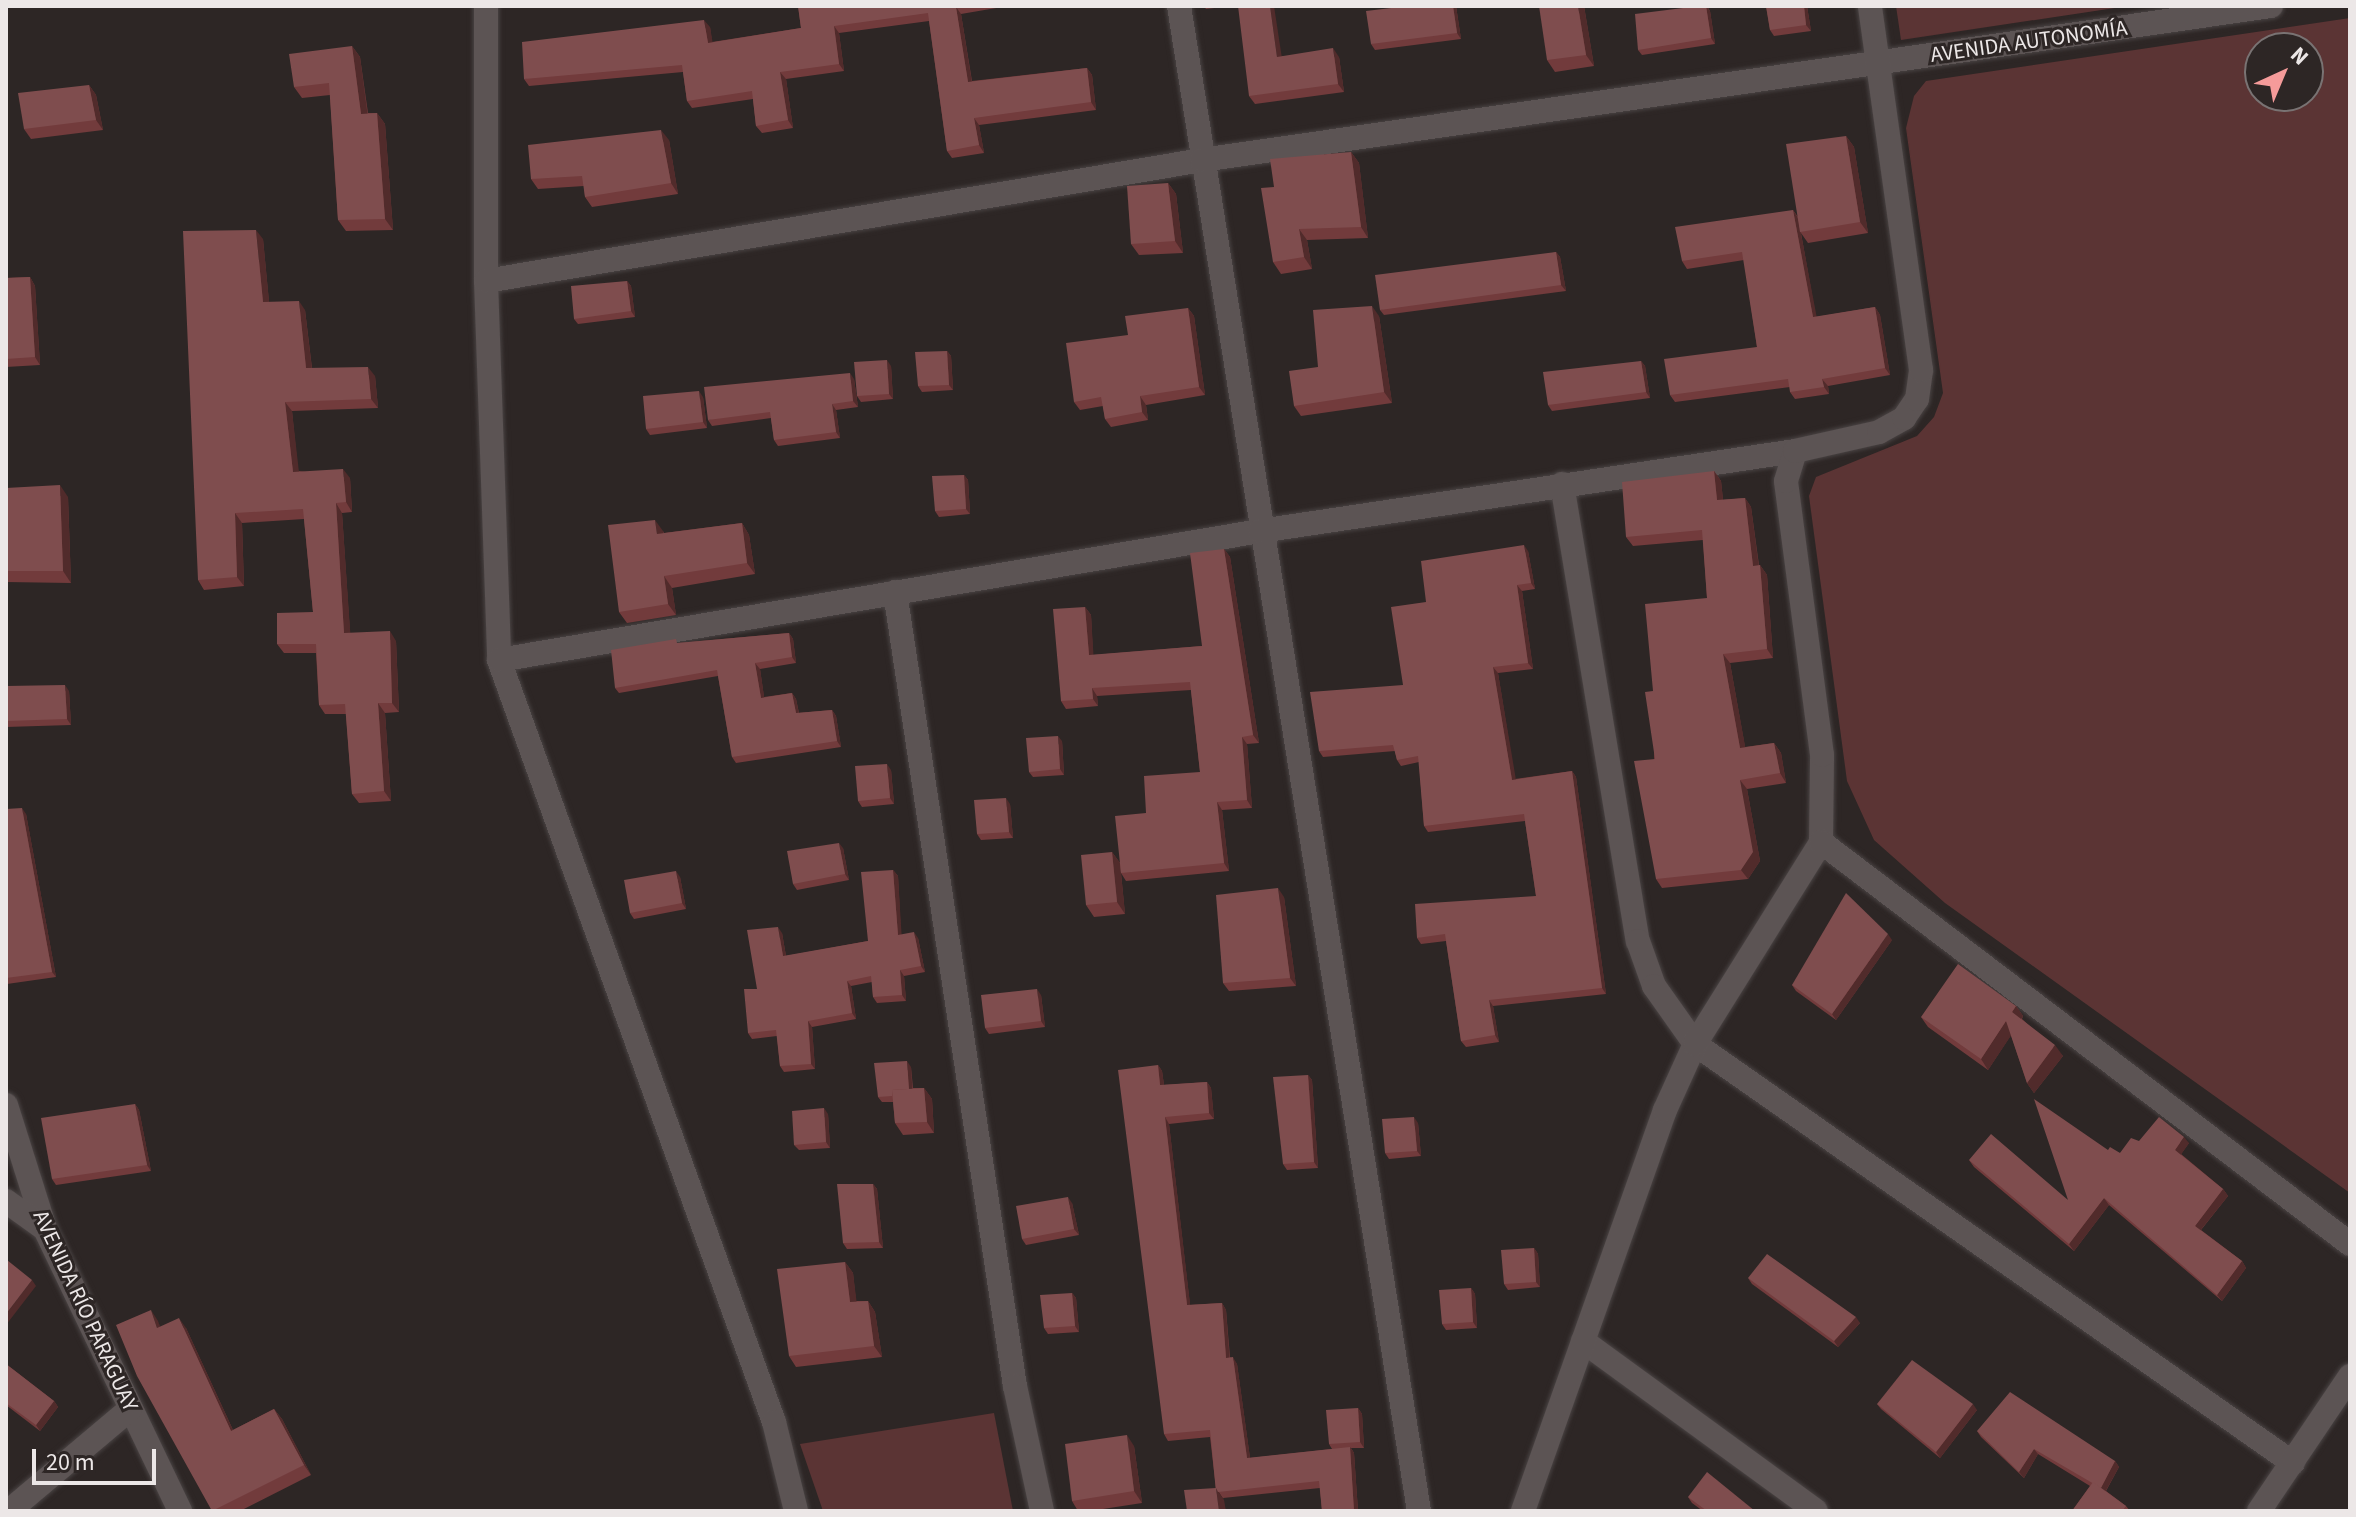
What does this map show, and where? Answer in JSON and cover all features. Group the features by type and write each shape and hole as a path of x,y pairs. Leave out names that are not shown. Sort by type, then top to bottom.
{"street":[{"path":"486,6 486,281 499,660 774,1422 796,1511"},
{"path":"1179,6 1260,531 1419,1511"},
{"path":"499,660 1260,531 1795,451 1879,432 1904,418 1917,399 1921,370 1882,63 1870,6"},
{"name":"AVENIDA AUTONOMÍA","path":"486,281 1202,160 2271,6"},
{"path":"1523,1511 1665,1110 1695,1044 1821,842 1822,755 1786,481 1795,451"},
{"path":"1562,484 1638,941 1654,986 1695,1044 2293,1463"},
{"path":"895,592 1015,1386 1042,1511"},
{"path":"1821,842 2350,1244"},
{"name":"AVENIDA RÍO PARAGUAY","path":"6,1105 45,1229 180,1511"},
{"path":"6,1201 45,1229"},
{"path":"1583,1341 1816,1511"},
{"path":"2259,1511 2350,1376"},
{"path":"9,1511 130,1409"}],"shaded area":[{"path":"1896,6 2128,6 1901,40"},
{"path":"2350,18 2350,1193 1945,903 1874,840 1847,781 1809,496 1816,477 1917,436 1934,417 1943,393 1906,128 1914,96 1926,81 2244,34 2244,112 2324,112 2324,32 2256,32"},
{"path":"994,1413 1013,1511 823,1511 800,1444"}],"building":[{"path":"798,6 961,6 956,7 968,82 1087,68 1091,102 974,118 979,145 947,151 928,13 834,26 839,64 780,72 788,120 756,126 752,91 687,101 682,65 524,79 522,42 704,20 708,43 801,28"},
{"path":"1238,6 1270,6 1277,57 1333,48 1338,84 1249,96"},
{"path":"1408,6 1453,6 1457,33 1371,44 1366,11"},
{"path":"1539,6 1578,6 1586,55 1547,60"},
{"path":"1706,6 1711,38 1638,50 1635,14"},
{"path":"1766,6 1804,6 1806,25 1770,30"},
{"path":"352,46 361,114 377,113 385,219 338,220 329,83 294,87 289,54"},
{"path":"89,85 96,120 24,129 18,93"},
{"path":"661,130 671,183 585,197 582,176 531,179 528,145"},
{"path":"1846,136 1860,222 1800,232 1786,144"},
{"path":"1351,152 1361,227 1299,229 1304,257 1273,262 1261,188 1274,187 1270,159"},
{"path":"1168,183 1175,241 1131,244 1127,186"},
{"path":"1793,210 1813,317 1875,307 1885,368 1822,379 1824,387 1790,392 1788,379 1670,395 1664,359 1757,347 1742,252 1682,261 1675,227"},
{"path":"256,230 263,302 299,301 306,368 368,367 371,399 285,402 293,472 343,469 346,502 336,503 344,633 390,631 392,703 378,703 384,791 352,794 345,704 319,705 316,644 277,644 277,613 313,612 303,509 235,513 237,577 198,580 183,231"},
{"path":"1556,252 1561,285 1380,310 1375,275"},
{"path":"30,277 35,357 6,359 6,278"},
{"path":"627,281 631,311 574,319 571,286"},
{"path":"1372,306 1384,392 1294,406 1289,371 1318,367 1313,310"},
{"path":"1188,308 1199,387 1140,396 1142,412 1105,419 1101,397 1074,402 1066,343 1128,335 1125,316"},
{"path":"947,351 949,385 918,386 915,352"},
{"path":"887,360 889,394 857,396 854,362"},
{"path":"1641,361 1646,392 1548,405 1543,372"},
{"path":"850,373 853,401 832,404 836,432 774,440 770,412 708,420 704,387"},
{"path":"699,391 703,422 646,429 643,396"},
{"path":"1714,471 1717,500 1745,498 1753,566 1760,565 1767,649 1723,654 1740,748 1774,743 1780,773 1740,780 1753,852 1741,870 1656,879 1634,761 1655,759 1645,692 1653,691 1645,604 1707,598 1702,530 1626,537 1622,482"},
{"path":"964,475 966,509 935,511 932,476"},
{"path":"60,485 63,571 6,571 6,488"},
{"path":"655,520 657,534 742,523 747,563 664,576 668,604 619,612 608,525"},
{"path":"1524,545 1531,583 1517,585 1528,663 1493,667 1512,780 1572,771 1602,988 1489,1000 1495,1035 1461,1041 1445,934 1417,938 1415,904 1536,896 1524,814 1424,826 1418,756 1397,760 1393,745 1319,751 1310,692 1403,685 1391,607 1426,602 1421,561"},
{"path":"1224,549 1253,735 1242,737 1247,800 1217,802 1224,863 1121,873 1115,816 1146,813 1144,776 1200,772 1190,682 1092,688 1093,699 1061,701 1053,609 1085,607 1089,655 1202,646 1190,553"},
{"path":"789,633 792,657 755,663 761,698 792,693 796,713 832,710 837,741 732,757 717,670 615,688 611,650 676,639 677,643"},
{"path":"65,685 67,719 6,721 6,686"},
{"path":"1058,736 1060,769 1029,772 1026,738"},
{"path":"887,764 890,798 858,801 855,766"},
{"path":"1006,798 1009,832 977,834 974,800"},
{"path":"22,808 52,972 6,978 6,809"},
{"path":"839,843 845,874 793,884 787,851"},
{"path":"1112,852 1117,902 1086,905 1081,855"},
{"path":"893,870 898,935 914,932 921,966 900,970 902,995 873,997 871,976 847,981 852,1013 808,1021 811,1064 780,1066 776,1030 748,1033 744,989 757,989 747,930 778,927 783,956 868,941 861,872"},
{"path":"676,871 682,903 630,913 624,880"},
{"path":"1278,888 1290,978 1223,983 1216,895"},
{"path":"1846,893 1888,934 1832,1014 1792,985"},
{"path":"1958,964 2016,1006 2012,1012 2055,1045 2027,1083 2006,1021 1981,1059 1921,1017"},
{"path":"1037,989 1041,1021 985,1028 981,995"},
{"path":"907,1061 909,1089 892,1090 892,1096 878,1097 874,1063"},
{"path":"1158,1065 1160,1085 1207,1082 1209,1113 1165,1117 1187,1305 1222,1303 1226,1358 1233,1357 1247,1458 1350,1447 1354,1511 1322,1511 1319,1481 1218,1492 1216,1488 1216,1492 1210,1430 1164,1434 1118,1070"},
{"path":"1308,1075 1314,1162 1283,1164 1273,1077"},
{"path":"924,1088 927,1122 895,1123 892,1090"},
{"path":"2034,1099 2108,1150 2110,1147 2120,1153 2131,1138 2139,1141 2159,1117 2184,1137 2175,1150 2223,1189 2195,1226 2242,1261 2217,1295 2104,1198 2069,1244 1969,1160 1991,1134 2068,1200"},
{"path":"135,1104 147,1165 52,1179 41,1118"},
{"path":"824,1108 826,1142 794,1145 792,1111"},
{"path":"1414,1117 1417,1151 1385,1153 1382,1119"},
{"path":"837,1184 873,1184 879,1242 843,1243"},
{"path":"1068,1197 1074,1229 1022,1239 1016,1206"},
{"path":"1534,1248 1536,1282 1504,1284 1501,1250"},
{"path":"1767,1254 1856,1317 1834,1341 1748,1278"},
{"path":"6,1261 32,1280 6,1314"},
{"path":"845,1262 850,1302 868,1301 874,1346 789,1356 777,1269"},
{"path":"1471,1288 1473,1322 1442,1324 1439,1290"},
{"path":"1072,1293 1075,1326 1044,1328 1040,1295"},
{"path":"151,1310 157,1328 179,1318 231,1431 274,1409 304,1465 212,1511 137,1376 116,1325"},
{"path":"1912,1360 1973,1404 1936,1452 1877,1404"},
{"path":"6,1364 54,1401 36,1425 6,1403"},
{"path":"2010,1392 2115,1461 2101,1488 2034,1449 2019,1472 1977,1431"},
{"path":"1358,1408 1360,1442 1329,1444 1326,1410"},
{"path":"1127,1435 1134,1491 1072,1501 1065,1444"},
{"path":"1707,1472 1755,1511 1707,1511 1688,1497"},
{"path":"2093,1482 2126,1506 2122,1511 2072,1511"},
{"path":"1216,1488 1219,1511 1187,1511 1184,1490"}]}
